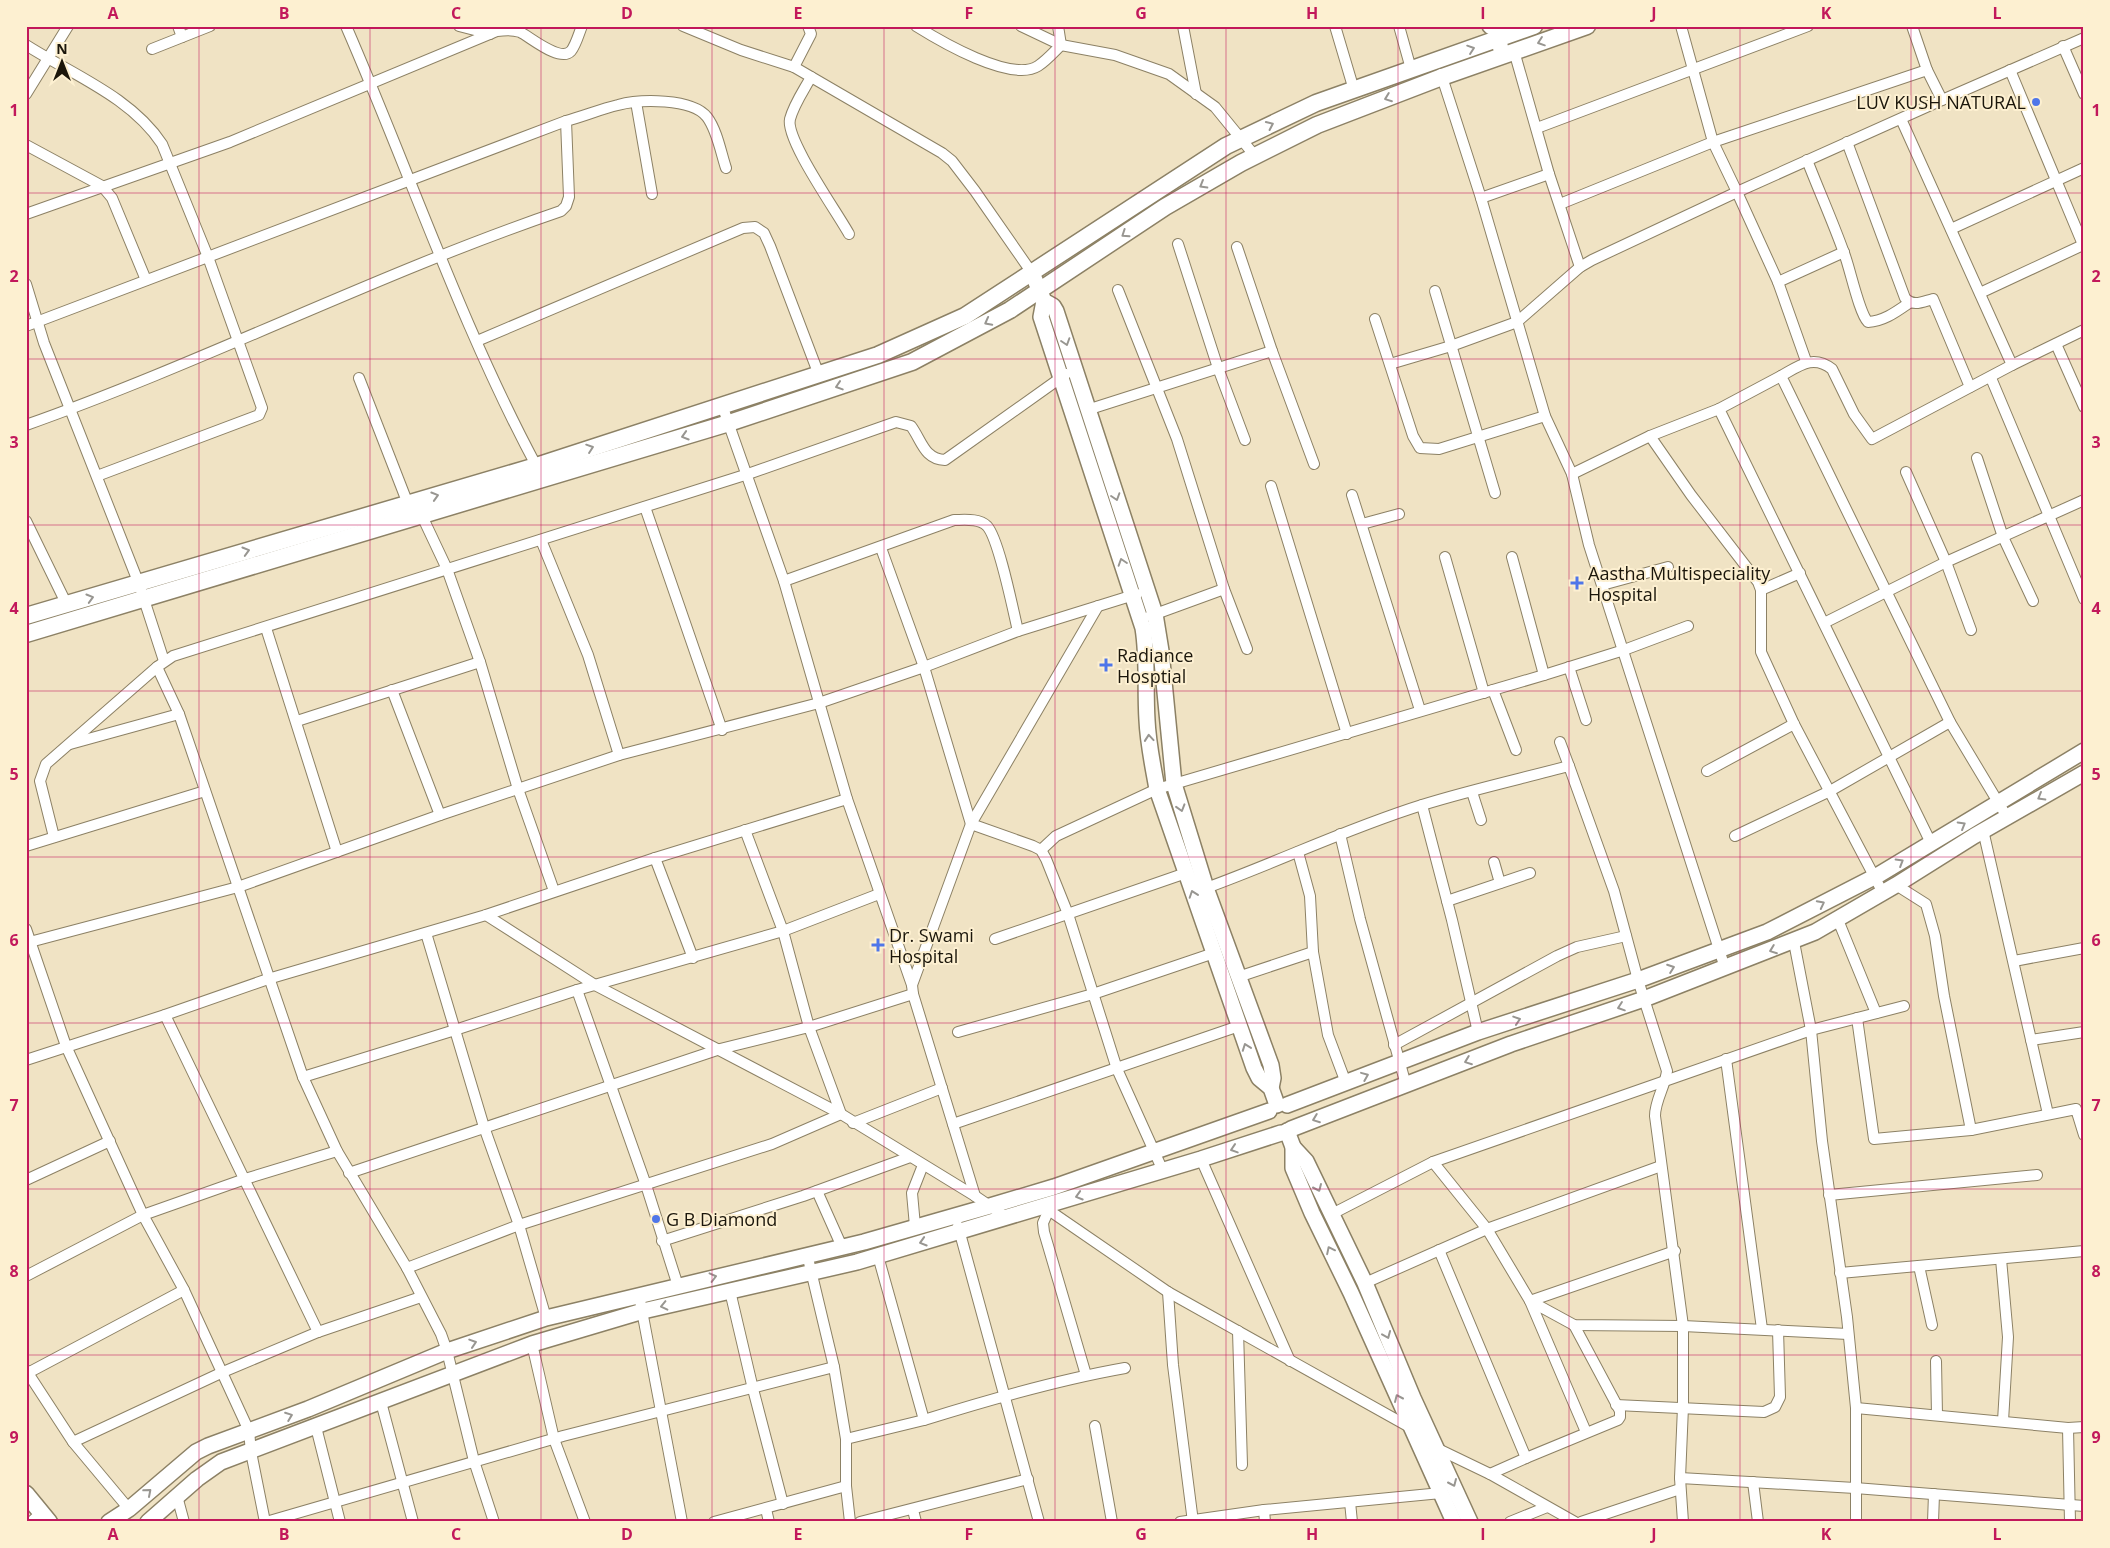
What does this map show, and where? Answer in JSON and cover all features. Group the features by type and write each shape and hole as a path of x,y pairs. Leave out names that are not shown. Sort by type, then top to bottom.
{"main road":[{"path":"26,616 67,605 142,591 422,516 722,405 878,355 965,316 1155,192 1234,143 1316,103 1534,26"},
{"path":"26,634 142,591 408,504 729,423 912,362 1010,310 1042,296 1165,207 1248,159 1317,125 1442,77 1500,38 1587,26"},
{"path":"26,1494 40,1519"}],"street":[{"path":"26,94 68,26"},
{"path":"178,26 182,37"},
{"path":"152,49 210,26"},
{"path":"346,26 372,83 477,341 540,472"},
{"path":"459,26 494,30 522,29 535,43 561,54 567,54 571,51 582,26"},
{"path":"683,26 741,50 794,67 930,146 952,161 1032,273 1042,296 1041,317 1087,410 1155,614 1162,651 1174,784 1206,888 1271,1066 1273,1078 1271,1088"},
{"path":"916,26 982,61 1021,70 1038,66 1061,45"},
{"path":"1021,26 1061,45 1114,55 1169,74 1215,107 1234,143 1248,159"},
{"path":"1058,26 1061,45"},
{"path":"1183,26 1196,94"},
{"path":"1335,26 1354,90"},
{"path":"1399,26 1412,69"},
{"path":"1681,26 1713,142 1778,282 1806,361"},
{"path":"1537,128 1808,26"},
{"path":"1912,26 1927,70 1942,100"},
{"path":"26,214 230,142 494,30"},
{"path":"794,67 809,34"},
{"path":"1500,38 1537,128 1549,174 1580,267"},
{"path":"1390,364 1451,346 1517,322 1580,267 1807,160 2084,38"},
{"path":"26,45 113,97 139,116 151,128 162,144 168,163 208,257 262,408 259,415 97,476"},
{"path":"2063,46 2084,94"},
{"path":"1436,61 1481,198 1545,416 1572,474 1589,544 1725,968"},
{"path":"1560,204 1713,142 1927,70"},
{"path":"1980,293 2083,246 2010,70"},
{"path":"811,77 790,119 789,131 799,152 849,234"},
{"path":"636,102 652,194"},
{"path":"26,326 566,121 619,105 636,102 680,104 698,109 707,117 711,125 726,168"},
{"path":"1901,119 2012,364"},
{"path":"26,425 70,410 442,256 561,211 566,206 569,197 566,121"},
{"path":"1847,142 1905,298 1909,303 1915,304 1933,299 1970,387"},
{"path":"26,144 102,186 112,198 146,280"},
{"path":"1807,160 1844,252 1858,296 1862,316 1868,322 1886,318 1909,303"},
{"path":"1951,229 2084,168"},
{"path":"1481,198 1549,174"},
{"path":"477,341 743,228 756,227 764,233 770,246 819,375"},
{"path":"1178,244 1218,368 1245,440"},
{"path":"1237,247 1272,351 1314,464"},
{"path":"1778,282 1844,252"},
{"path":"26,284 36,322 142,591 160,664 179,714 303,1077 337,1151 406,1268 447,1351 474,1461 494,1522"},
{"path":"1118,290 1177,439 1224,589 1247,649"},
{"path":"1435,291 1495,493"},
{"path":"1375,319 1413,436 1420,448 1439,448 1545,416"},
{"path":"1572,474 1650,436 1719,410 1806,361 1819,361 1832,369 1854,414 1872,439 1970,387 1991,378 2012,364 2084,330"},
{"path":"2056,344 2084,407"},
{"path":"1087,410 1272,351"},
{"path":"54,837 40,781 46,764 160,664 447,569 748,474 896,422 911,426 927,454 935,459 945,460 1068,373"},
{"path":"1068,373 1146,644 1147,720 1150,753 1158,789 1256,1073 1271,1088 1278,1107 1295,1116 1286,1131"},
{"path":"1782,376 1950,722 2007,817"},
{"path":"359,378 408,504"},
{"path":"1991,378 2084,599"},
{"path":"722,405 748,474 784,581 847,799 912,990 975,1196"},
{"path":"1719,410 1889,756 1925,846"},
{"path":"1650,436 1691,495 1753,574 1761,590 1761,652 1794,724 1876,875 1926,904 1935,936 1944,996 1971,1130"},
{"path":"1977,458 2003,537 2033,601"},
{"path":"1906,472 1946,562 1971,630"},
{"path":"1271,486 1347,734"},
{"path":"1352,494 1420,710"},
{"path":"1824,623 1946,562 2084,500"},
{"path":"645,507 722,730"},
{"path":"1362,524 1399,514"},
{"path":"422,516 447,569 480,662 518,789 554,891"},
{"path":"784,581 881,548 954,520 971,519 987,526 995,542 1018,631"},
{"path":"26,521 67,605"},
{"path":"541,540 588,655 619,756"},
{"path":"881,548 924,667 971,824"},
{"path":"1512,557 1544,675"},
{"path":"1445,558 1489,692 1516,750"},
{"path":"1602,585 1668,567"},
{"path":"1761,590 1800,573"},
{"path":"1140,619 1224,589"},
{"path":"28,942 238,887 440,815 619,756 819,703 924,667 1018,631 1147,590"},
{"path":"912,990 971,824 1098,606"},
{"path":"1041,850 1056,836 1158,789 1347,734 1420,710 1489,692 1624,650 1688,626"},
{"path":"266,628 337,852"},
{"path":"297,721 480,662"},
{"path":"1570,667 1586,720"},
{"path":"392,690 440,815"},
{"path":"67,745 179,714"},
{"path":"1735,836 1830,791 1950,722"},
{"path":"1707,771 1794,724"},
{"path":"1560,742 1614,891 1638,980 1665,1061 1666,1079 1655,1106 1661,1166 1675,1251 1683,1326 1684,1407 1680,1484 1683,1522"},
{"path":"109,1522 129,1509 196,1452 447,1351 546,1318 842,1247 1054,1187 1346,1084 1478,1032 1638,980 1767,932 1876,875 2084,751"},
{"path":"1206,888 1340,834 1422,805 1569,766"},
{"path":"148,1522 176,1496 221,1462 532,1344 643,1311 813,1273 878,1256 1006,1217 1050,1208 1286,1131 1511,1044 1644,1000 1794,942 1838,920 1983,830 2084,773"},
{"path":"26,846 205,791"},
{"path":"1472,792 1481,820"},
{"path":"26,1060 165,1016 268,979 486,915 655,858 847,799"},
{"path":"1422,805 1478,1032"},
{"path":"971,824 1041,850 1068,914 1117,1069 1163,1171"},
{"path":"745,830 783,931 809,1027 841,1114"},
{"path":"1983,830 1996,878 2048,1114"},
{"path":"1340,834 1398,1063 1406,1085"},
{"path":"1298,852 1310,896 1313,952 1328,1035 1346,1084"},
{"path":"655,858 693,958"},
{"path":"1494,862 1500,883"},
{"path":"995,939 1186,873"},
{"path":"1447,901 1530,873"},
{"path":"303,1077 577,990 783,931 879,894"},
{"path":"486,915 595,985 841,1114 1006,1217"},
{"path":"1838,920 1876,1013"},
{"path":"26,929 28,942 66,1046 143,1216 184,1290 250,1431 251,1452 266,1522 333,1501 554,1439 834,1367"},
{"path":"426,933 484,1127 519,1225 546,1318"},
{"path":"1394,1045 1471,1002 1577,947 1626,936"},
{"path":"1794,942 1811,1030 1829,1195 1856,1408 1856,1522"},
{"path":"2014,961 2084,948"},
{"path":"1238,977 1313,952"},
{"path":"958,1032 1093,994 1214,954"},
{"path":"577,990 646,1185 662,1241 678,1286"},
{"path":"349,1172 720,1049 809,1027 912,990"},
{"path":"1330,1216 1433,1162 1666,1079 1811,1030 1904,1006"},
{"path":"165,1016 318,1332"},
{"path":"1857,1018 1874,1139 1971,1130 2080,1108 2084,1135"},
{"path":"953,1124 1239,1026"},
{"path":"2031,1040 2084,1032"},
{"path":"1726,1059 1762,1330"},
{"path":"853,1123 942,1088"},
{"path":"1278,1107 1269,1125 1286,1131 1293,1148 1293,1168 1312,1213 1351,1293 1454,1522"},
{"path":"406,1268 519,1225 772,1144 841,1114"},
{"path":"26,1180 110,1141"},
{"path":"1293,1148 1306,1161 1330,1216 1365,1283 1413,1398 1470,1522"},
{"path":"26,1276 143,1216 245,1179 337,1151"},
{"path":"662,1241 817,1191 910,1157"},
{"path":"1201,1159 1290,1361"},
{"path":"1433,1162 1487,1229 1530,1300 1586,1432"},
{"path":"915,1226 912,1193 922,1165"},
{"path":"1365,1283 1487,1229 1661,1166"},
{"path":"1829,1195 2038,1175"},
{"path":"1054,1187 1050,1208 1043,1223 1044,1232 1086,1375"},
{"path":"817,1191 842,1247"},
{"path":"1050,1208 1168,1292 1412,1429 1438,1450 1490,1474 1575,1522"},
{"path":"956,1216 1038,1522"},
{"path":"1439,1250 1526,1458"},
{"path":"1530,1300 1675,1251"},
{"path":"1840,1273 2084,1251"},
{"path":"807,1254 834,1367 846,1439 846,1486 850,1522"},
{"path":"878,1256 924,1420"},
{"path":"2001,1259 2008,1337 2003,1421"},
{"path":"1919,1266 1932,1325"},
{"path":"129,1509 73,1442 27,1372 184,1290"},
{"path":"730,1291 783,1504"},
{"path":"1168,1292 1173,1365 1193,1521"},
{"path":"639,1296 663,1410 682,1522"},
{"path":"73,1442 224,1372 318,1332 421,1297"},
{"path":"1530,1300 1574,1325 1683,1326 1848,1334"},
{"path":"1490,1474 1618,1420 1620,1417 1620,1411 1574,1325"},
{"path":"1616,1405 1764,1412 1775,1407 1780,1397 1778,1330"},
{"path":"1238,1331 1242,1465"},
{"path":"532,1344 554,1439 585,1522"},
{"path":"1936,1362 1937,1415"},
{"path":"846,1439 924,1420 1004,1395 1086,1375 1125,1368"},
{"path":"380,1402 413,1522"},
{"path":"1856,1408 2068,1428 2084,1427"},
{"path":"1095,1426 1112,1522"},
{"path":"316,1427 333,1501 340,1522"},
{"path":"2068,1428 2070,1522"},
{"path":"860,1522 913,1510 1028,1479"},
{"path":"1753,1482 1758,1522"},
{"path":"1581,1522 1680,1484 1753,1482 2084,1506"},
{"path":"714,1522 846,1486"},
{"path":"1180,1522 1264,1510 1441,1493"},
{"path":"1933,1522 1934,1494"},
{"path":"176,1496 184,1522"},
{"path":"1350,1502 1352,1522"},
{"path":"1510,1522 1547,1507"},
{"path":"766,1509 769,1522"},
{"path":"913,1510 916,1522"},
{"path":"1264,1510 1265,1522"}],"place":[{"name":"LUV KUSH NATURAL","path":"2036,102"},
{"name":"Aastha Multispeciality Hospital","path":"1577,583"},
{"name":"Radiance Hosptial","path":"1106,665"},
{"name":"Dr. Swami Hospital","path":"878,945"},
{"name":"G B Diamond","path":"656,1219"}]}
